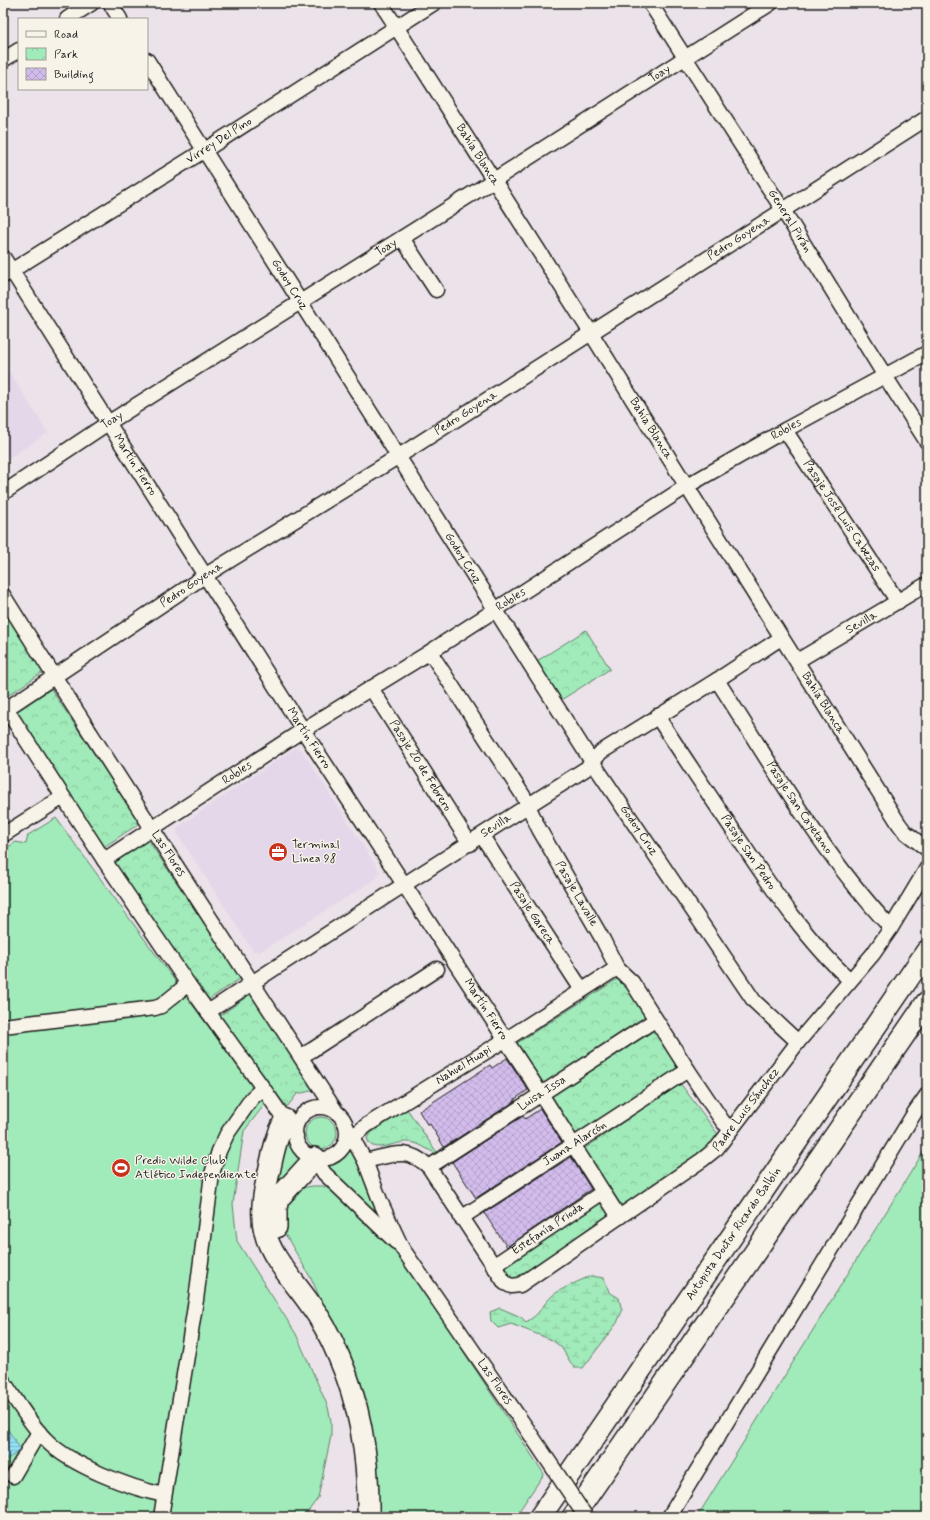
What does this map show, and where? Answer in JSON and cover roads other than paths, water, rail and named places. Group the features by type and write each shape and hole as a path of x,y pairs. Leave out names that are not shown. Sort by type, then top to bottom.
{"highway":[{"name":"Autopista Doctor Ricardo Balbín","path":"540,1517 925,951"},
{"path":"573,1517 927,1002"},
{"path":"854,1108 889,1074 927,1025"},
{"path":"290,1128 277,1138 265,1190 263,1225 268,1241 276,1256 327,1330 353,1397 367,1460 368,1517"},
{"path":"311,1305 280,1244 276,1232 275,1216 277,1203 281,1194 315,1158"}],"street":[{"path":"69,18 92,3"},
{"path":"110,3 119,18"},
{"name":"Bahía Blanca","path":"381,3 591,333 899,824 905,832 927,849"},
{"name":"Virrey Del Pino","path":"7,273 205,150 434,3"},
{"name":"General Pirán","path":"650,3 783,210 927,442"},
{"name":"Toay","path":"3,492 108,423 494,180 770,3"},
{"path":"3,60 18,51"},
{"name":"Godoy Cruz","path":"148,62 399,456 495,610 593,762 709,937 754,1001 798,1042"},
{"name":"Pedro Goyena","path":"5,706 54,676 206,575 399,456 927,118"},
{"path":"402,238 436,290"},
{"name":"Martín Fierro","path":"3,257 7,273 108,423 206,575 303,730 541,1094 619,1217"},
{"name":"Robles","path":"104,860 303,730 430,652 687,486 785,430 927,353"},
{"name":"Pasaje José Luis Cabezas","path":"785,430 898,602"},
{"name":"Sevilla","path":"797,662 927,584"},
{"name":"Las Flores","path":"3,595 151,829 253,982 335,1110"},
{"name":"Sevilla","path":"208,1012 403,884 476,840 587,768 601,752 717,680 781,638"},
{"name":"Pasaje Lavalle","path":"430,652 524,797 539,829 603,940 617,968 632,982 655,1020 723,1122 731,1129"},
{"name":"Pasaje San Cayetano","path":"717,680 795,802 845,875 865,900 891,928"},
{"name":"Pasaje 20 de Febrero","path":"371,688 476,840"},
{"path":"5,706 104,860 188,984 263,1088 290,1128 302,1150 315,1158 330,1158 342,1149 348,1136 340,1115 335,1110 328,1107 320,1107 307,1111 301,1116 297,1123 290,1128"},
{"name":"Pasaje San Pedro","path":"657,716 771,888 818,948 850,980"},
{"path":"3,835 63,797"},
{"name":"Pasaje Gareca","path":"476,840 582,990"},
{"name":"Padre Luis Sánchez","path":"493,1266 505,1283 510,1286 520,1285 717,1148 798,1042 873,954 891,928 927,868"},
{"name":"Nahuel Huapi","path":"348,1136 505,1040 617,968"},
{"path":"300,1056 312,1050 436,969"},
{"path":"3,1026 155,1008 162,1006 188,984"},
{"name":"Luisa Issa","path":"429,1167 655,1020"},
{"name":"Juana Alarcón","path":"461,1218 688,1070"},
{"path":"161,1517 196,1300 212,1174 219,1151 227,1134 252,1098 263,1088"},
{"path":"669,1517 748,1389 833,1246 915,1112 927,1095"},
{"name":"Las Flores","path":"348,1136 365,1161 381,1203 402,1248 586,1517"},
{"path":"365,1161 394,1155 410,1154 422,1160 429,1167 493,1266"},
{"name":"Las Flores","path":"315,1158 324,1173 402,1248"},
{"name":"Estefanía Prioda","path":"493,1266 603,1192"},
{"path":"3,1381 39,1432 56,1449 83,1465 113,1479 144,1491 164,1495"},
{"path":"13,1476 39,1432"}],"water":[{"path":"3,1422 21,1450 3,1462"}],"place":[{"name":"Terminal Línea 98","path":"278,852"},
{"name":"Predio Wilde Club Atlético Independiente","path":"121,1168"}]}
